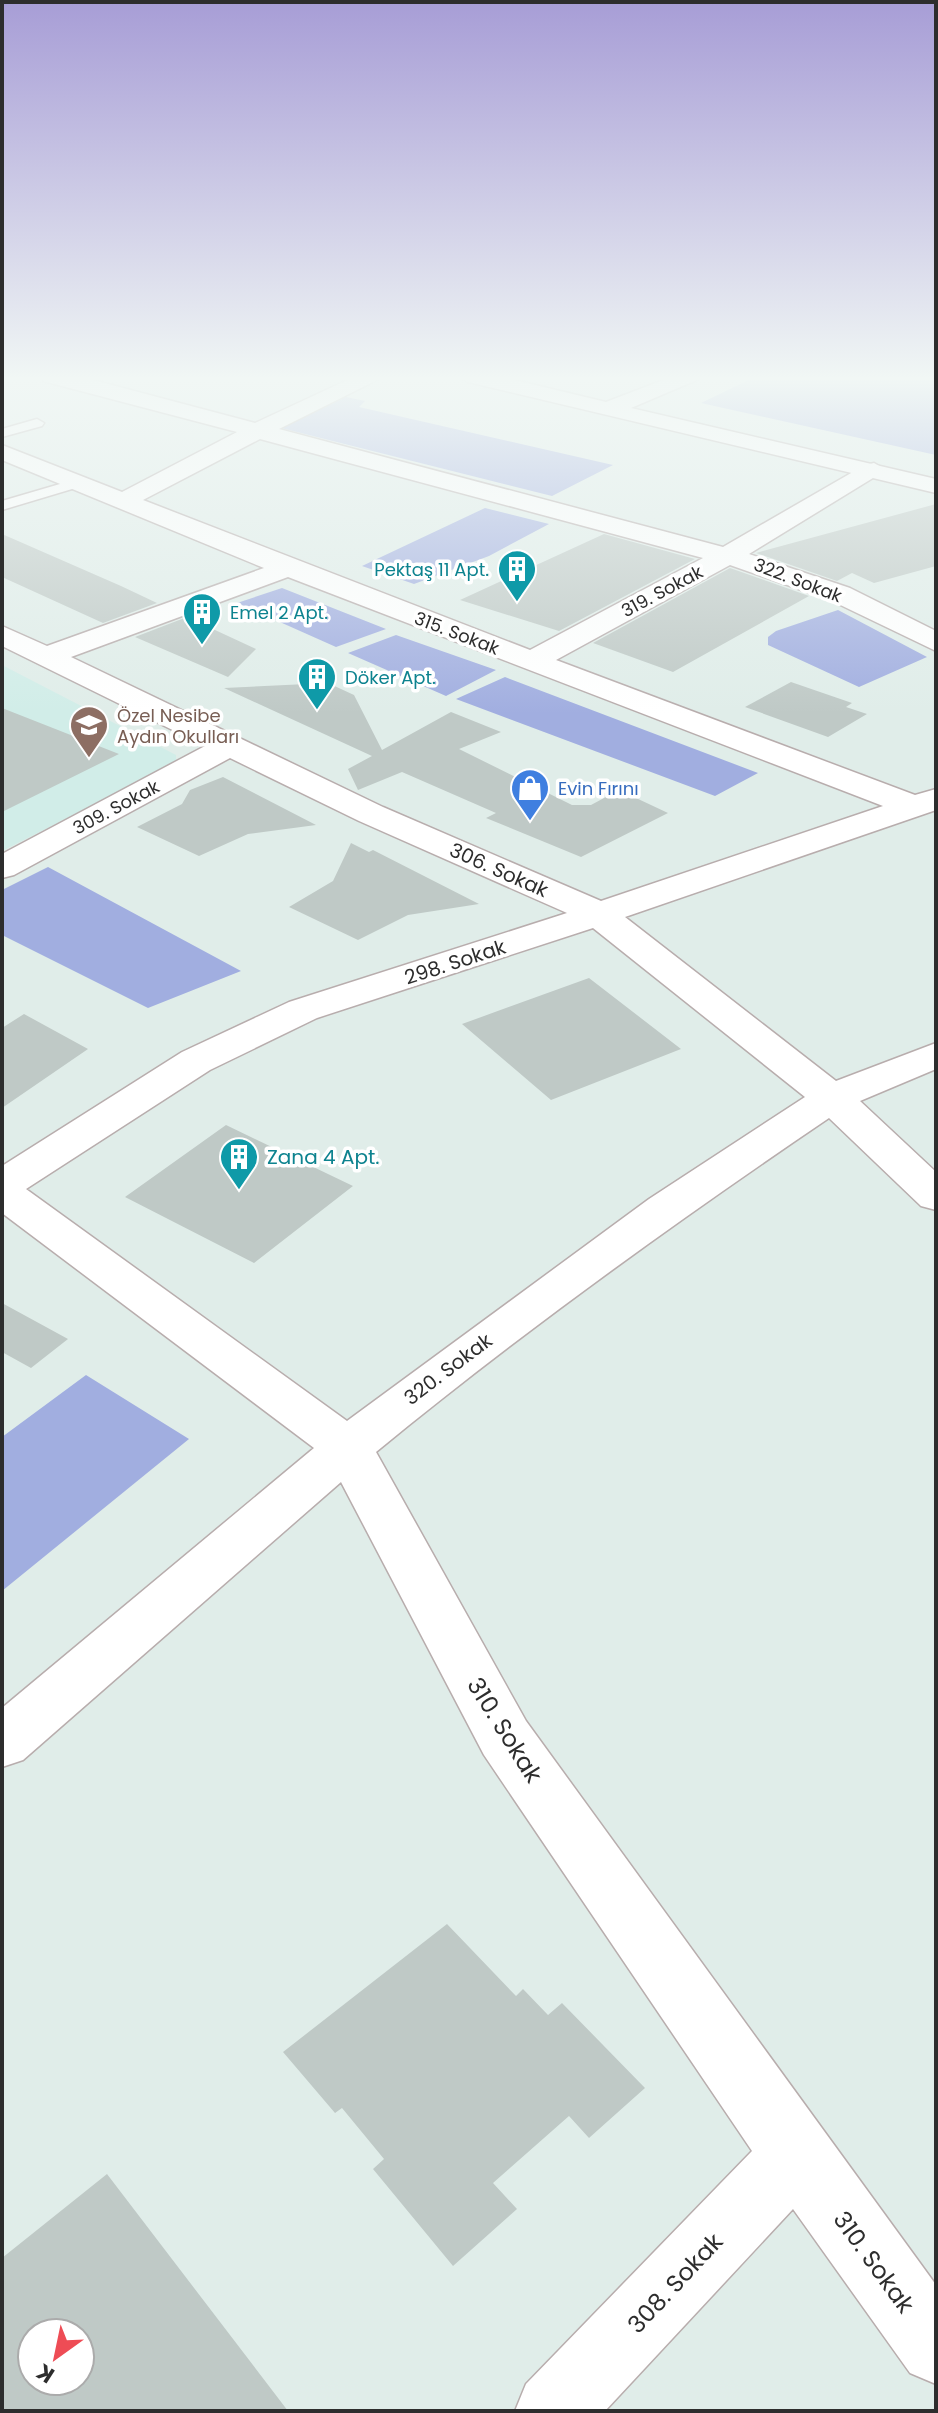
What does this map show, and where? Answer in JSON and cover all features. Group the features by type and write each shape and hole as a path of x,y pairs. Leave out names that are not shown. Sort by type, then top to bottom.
{"street":[{"name":"315. Sokak","path":"91,489 532,661 925,803"},
{"path":"123,501 147,489"},
{"name":"322. Sokak","path":"479,489 728,555 840,594 936,642"},
{"name":"319. Sokak","path":"532,661 728,555 842,489"},
{"path":"47,656 288,568"},
{"name":"306. Sokak","path":"2,635 371,814 597,913 832,1098 936,1196"},
{"name":"309. Sokak","path":"2,868 230,745"},
{"name":"298. Sokak","path":"2,1185 196,1061 303,1010 523,940 925,803"},
{"name":"320. Sokak","path":"2,1743 348,1447 428,1383 653,1218 832,1098 936,1055"},
{"name":"310. Sokak","path":"2,1192 348,1447 505,1738 796,2155 936,2347"},
{"name":"308. Sokak","path":"553,2411 796,2155"}],"lane":[{"path":"2,506 59,489"}],"shaded area":[{"path":"523,489 567,489 552,496"},
{"path":"485,508 549,524 489,556 414,584 362,566"},
{"path":"282,588 386,629 336,647 237,603"},
{"path":"838,610 927,657 859,687 768,645 768,637 776,631"},
{"path":"396,635 496,670 446,696 348,653"},
{"name":"Özel Nesibe Aydın Okulları","path":"2,665 176,755 176,763 2,851"},
{"path":"505,677 758,773 715,796 456,699"},
{"path":"48,867 241,971 148,1008 2,935 2,890"},
{"path":"86,1375 189,1439 2,1591 2,1437"}],"building":[{"path":"936,504 936,566 874,583 852,573 837,581 756,553"},
{"path":"2,534 157,603 103,623 2,577"},
{"path":"604,534 695,559 559,631 460,600"},
{"path":"730,568 809,596 673,672 593,643"},
{"name":"Emel 2 Apt.","path":"187,617 256,649 228,677 135,637"},
{"path":"791,682 852,703 846,707 867,714 828,737 745,707"},
{"path":"328,683 354,695 382,750 451,712 501,732 459,749 572,805 591,805 619,790 668,813 581,857 486,818 496,813 402,772 358,790 348,769 372,756 224,688"},
{"path":"2,708 119,754 2,812"},
{"path":"223,777 316,825 248,834 199,856 137,827 182,804 190,790"},
{"path":"351,843 369,852 373,850 479,904 408,915 358,940 289,907 333,881"},
{"path":"589,978 681,1049 551,1100 462,1024"},
{"path":"24,1014 88,1049 2,1108 2,1028"},
{"name":"Zana 4 Apt.","path":"226,1125 353,1186 254,1263 125,1197"},
{"path":"2,1303 68,1339 31,1368 2,1352"},
{"path":"447,1924 516,1996 523,1989 548,2015 562,2003 645,2088 589,2138 569,2116 493,2183 517,2209 453,2266 373,2169 384,2159 342,2108 335,2113 283,2052"},
{"path":"107,2174 288,2411 2,2411 2,2258"}],"place":[{"name":"Pektaş 11 Apt.","path":"517,603"},
{"name":"Emel 2 Apt.","path":"202,646"},
{"name":"Döker Apt.","path":"317,711"},
{"name":"Özel Nesibe Aydın Okulları","path":"89,759"},
{"name":"Evin Fırını","path":"530,822"},
{"name":"Zana 4 Apt.","path":"239,1191"}]}
